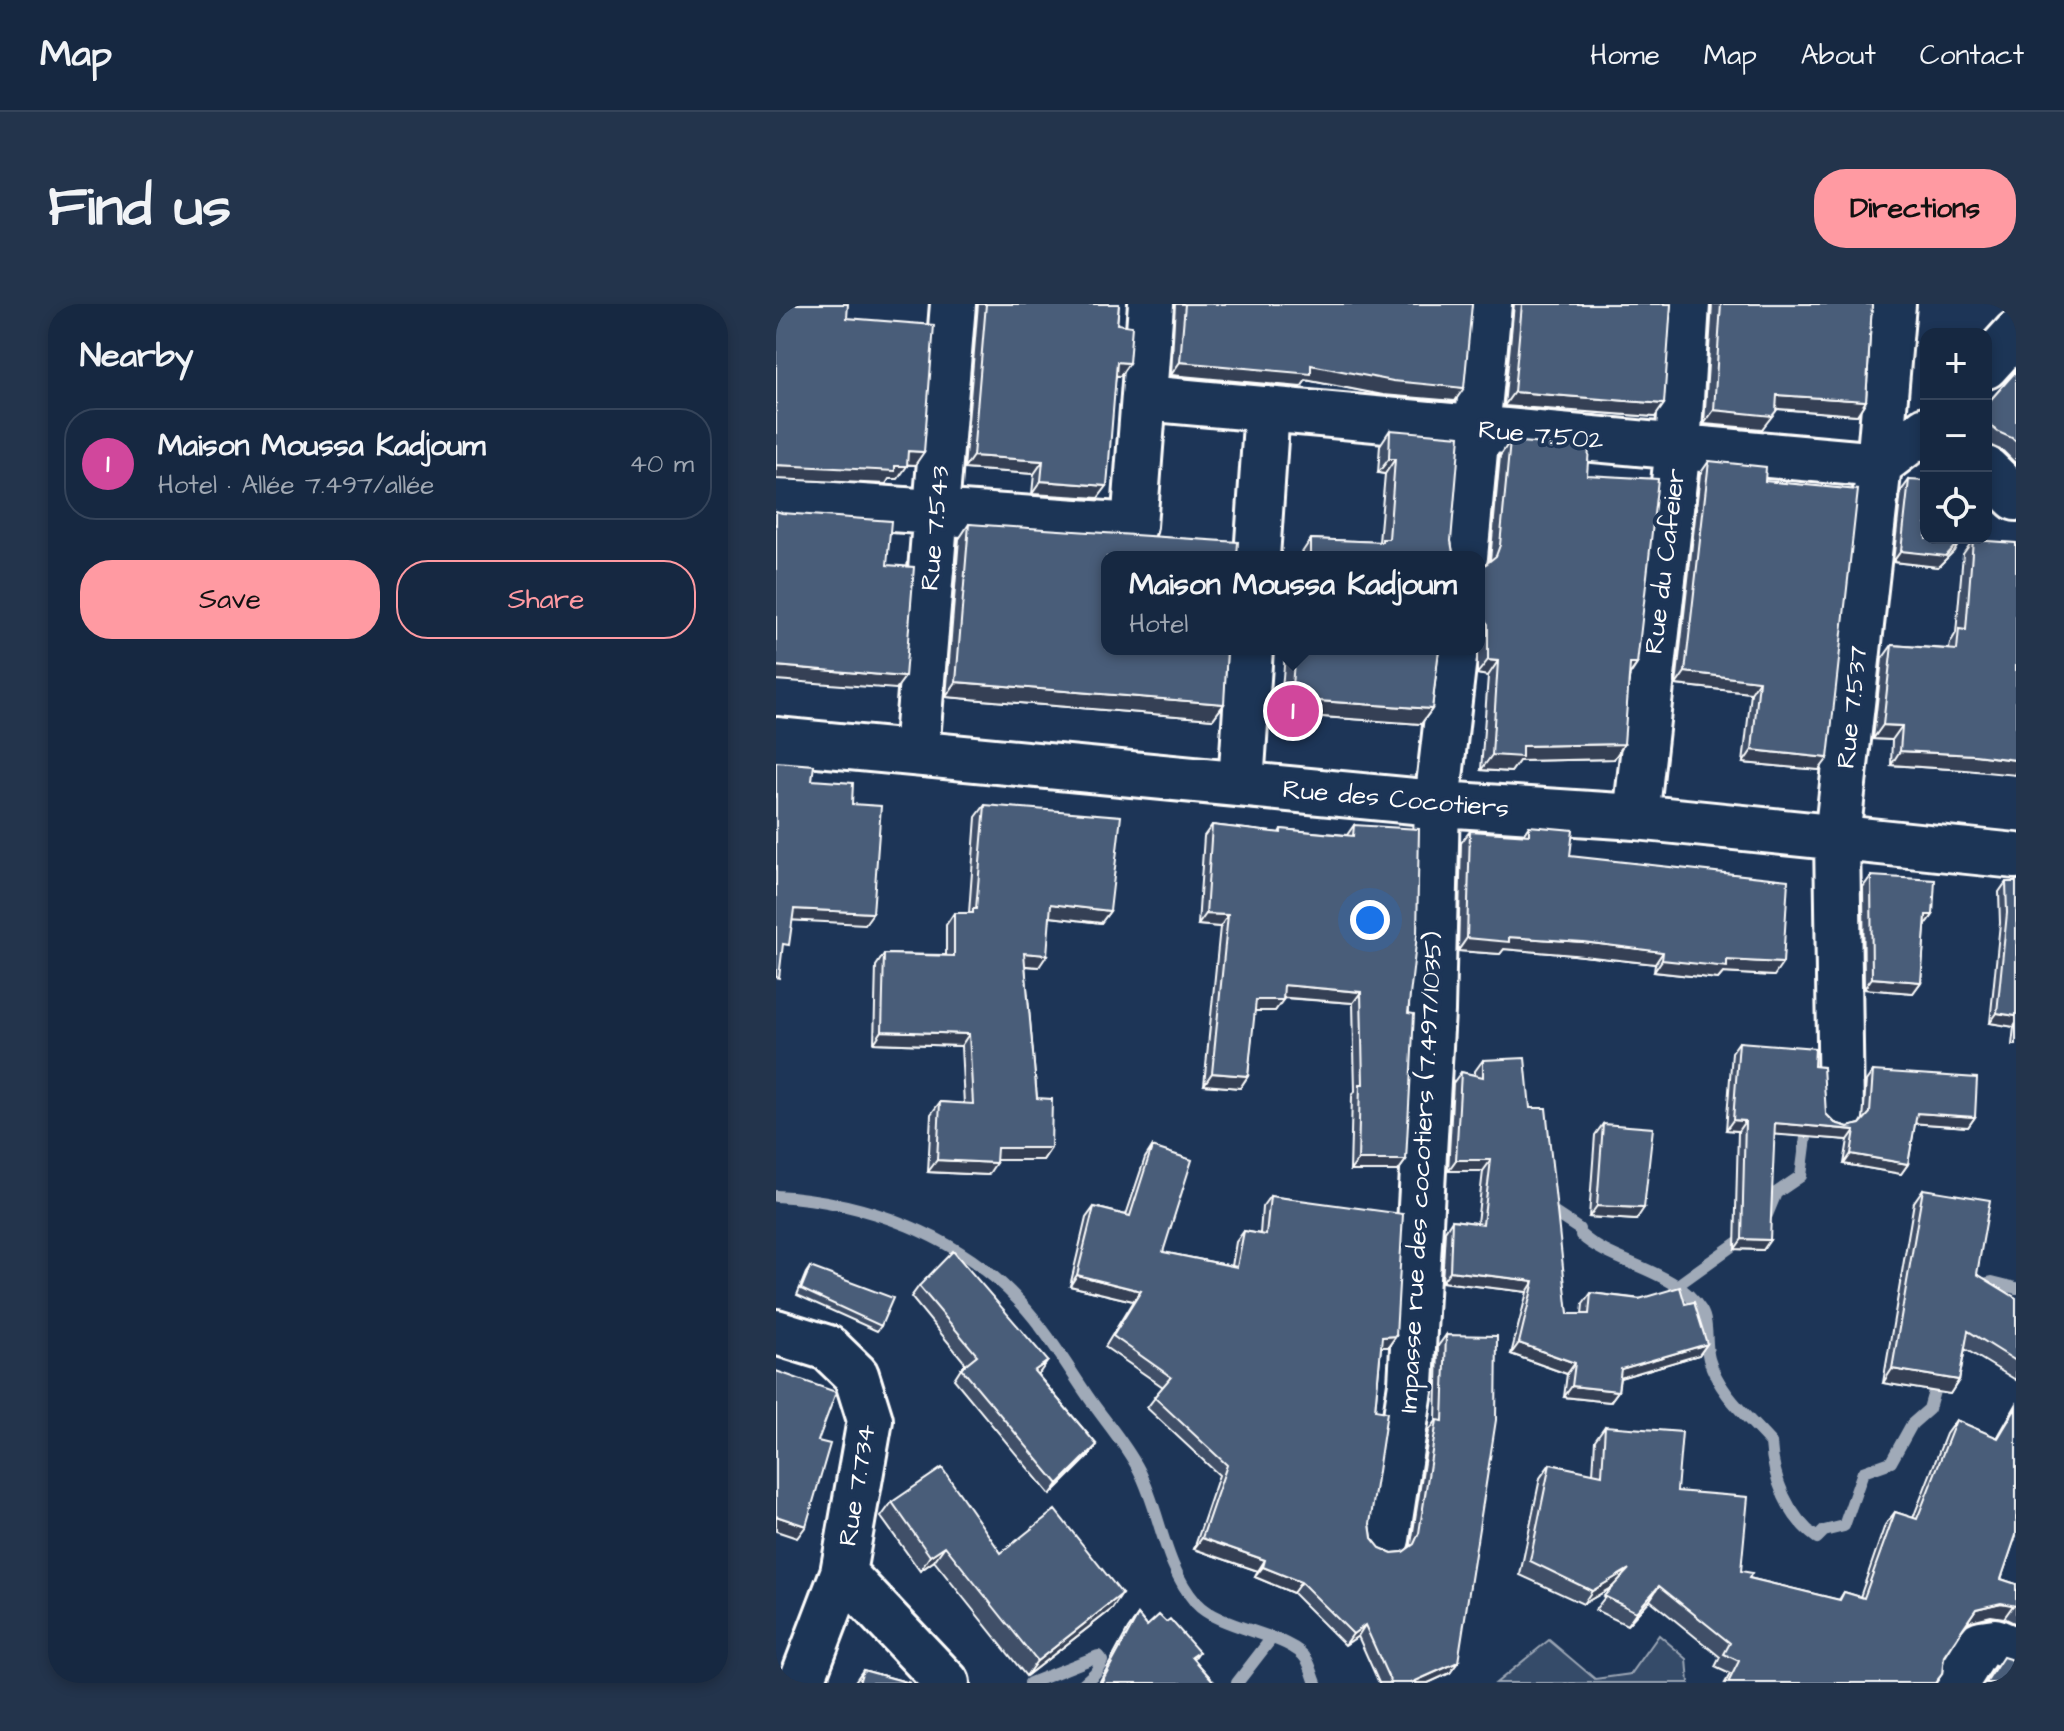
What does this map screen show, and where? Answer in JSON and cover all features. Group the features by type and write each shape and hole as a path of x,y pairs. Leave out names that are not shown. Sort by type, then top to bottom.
{"street":[{"name":"Rue 7.543","path":"916,752 953,304"},
{"path":"776,501 1134,526 1151,304"},
{"path":"1466,551 1480,429 1489,304"},
{"name":"Rue du Cafeier","path":"1636,817 1678,447 1687,304"},
{"name":"Rue 7.537","path":"1841,1112 1837,837 1879,465 1893,304"},
{"path":"1992,359 2016,333"},
{"name":"Rue 7.502","path":"1144,398 1879,465"},
{"path":"1257,551 1267,409"},
{"path":"1879,465 1920,434"},
{"path":"1989,472 2016,498"},
{"path":"1241,784 1250,655"},
{"name":"Impasse rue des cocotiers (7.497/1035)","path":"1387,1539 1411,1384 1432,1011 1437,803 1454,655"},
{"name":"Rue des Cocotiers","path":"776,740 1437,803 1636,817 2016,856"},
{"name":"Rue 7.734","path":"776,1332 828,1348 856,1375 870,1420 843,1573 801,1683"},
{"path":"843,1573 947,1683"},
{"path":"1956,1683 1981,1643 1995,1641 2016,1650"}],"shaded area":[{"path":"1659,1635 1687,1659 1689,1683 1496,1683 1549,1640 1595,1679 1631,1674"}],"building":[{"path":"776,304 848,304 847,318 934,325 924,452 908,451 907,466 895,466 895,471 776,465"},
{"path":"986,304 1119,304 1117,324 1132,326 1129,363 1117,362 1107,486 1041,481 1043,461 973,456"},
{"path":"1185,304 1472,304 1464,388 1393,381 1311,365 1311,374 1180,362"},
{"path":"1522,304 1671,304 1664,404 1514,392"},
{"path":"1721,304 1872,304 1866,401 1777,395 1776,411 1772,416 1714,410"},
{"path":"2016,371 2016,442 1992,427 1992,398"},
{"path":"1390,430 1460,436 1453,551 1311,551 1311,539 1382,542 1382,539 1389,539 1395,459 1389,459"},
{"path":"1510,441 1589,448 1587,475 1658,479 1637,664 1630,664 1624,744 1522,746 1522,757 1492,755 1498,661 1488,660 1485,564 1496,556 1500,545"},
{"path":"1709,461 1766,467 1765,481 1858,490 1828,758 1752,750 1759,681 1685,672"},
{"path":"1909,480 1920,481 1920,544 1957,544 1946,556 1901,551"},
{"path":"776,511 891,521 887,565 914,567 905,677 776,666"},
{"path":"969,524 1238,542 1237,551 1101,551 1101,655 1227,655 1224,704 956,682"},
{"path":"2016,543 2016,760 1900,751 1902,726 1883,725 1892,645 1957,650 1959,629 1966,630 1973,544"},
{"path":"1295,655 1438,655 1432,709 1291,699"},
{"path":"776,762 814,765 812,780 853,783 852,804 881,806 873,913 794,909 789,945 783,944 779,978 776,977"},
{"path":"985,805 1121,816 1110,911 1051,904 1047,955 1024,953 1037,1098 1052,1099 1051,1148 997,1148 996,1163 937,1160 940,1102 973,1104 969,1034 882,1031 884,954 954,956 954,913 973,913 976,909"},
{"path":"1212,825 1281,833 1281,829 1353,836 1354,825 1419,829 1417,935 1408,1013 1414,1014 1406,1160 1358,1160 1360,1084 1363,1084 1361,992 1284,985 1283,1000 1256,1000 1248,1076 1212,1073 1228,915 1206,914"},
{"path":"1529,826 1573,830 1570,856 1788,880 1783,963 1727,960 1727,967 1662,960 1663,952 1583,942 1509,937 1509,942 1467,938 1470,831 1529,835"},
{"path":"1871,876 1935,880 1933,915 1926,915 1921,982 1872,978"},
{"path":"2006,882 2016,882 2016,1016 1997,1013 2007,913"},
{"path":"1739,1042 1815,1048 1814,1066 1823,1067 1826,1114 1835,1123 1848,1127 1860,1124 1870,1113 1873,1071 1977,1078 1975,1117 1917,1113 1908,1164 1851,1154 1855,1130 1775,1123 1770,1240 1742,1239 1745,1121 1733,1120"},
{"path":"1525,1058 1530,1108 1546,1108 1568,1314 1589,1314 1591,1293 1639,1299 1680,1287 1685,1304 1694,1302 1707,1344 1621,1369 1618,1391 1572,1386 1575,1363 1519,1343 1534,1281 1450,1271 1452,1220 1483,1224 1491,1160 1456,1160 1461,1072 1483,1077 1483,1060"},
{"path":"1603,1124 1653,1128 1644,1208 1597,1206"},
{"path":"1152,1147 1192,1160 1163,1252 1237,1267 1244,1231 1266,1235 1270,1196 1403,1214 1396,1336 1382,1337 1375,1410 1387,1412 1370,1524 1372,1538 1380,1548 1392,1553 1403,1552 1414,1544 1419,1533 1437,1420 1443,1421 1446,1335 1497,1336 1496,1420 1458,1662 1411,1683 1391,1683 1365,1625 1353,1634 1301,1582 1263,1567 1265,1560 1202,1538 1227,1465 1154,1397 1171,1377 1113,1336 1141,1291 1077,1275 1094,1207 1130,1216"},
{"path":"1923,1189 1990,1200 1977,1274 2016,1298 2016,1361 1968,1331 1959,1380 1892,1369"},
{"path":"953,1251 1048,1361 1034,1371 1097,1445 1058,1484 961,1368 977,1355 919,1286"},
{"path":"810,1267 893,1298 881,1326 801,1289"},
{"path":"776,1371 836,1392 818,1441 830,1444 806,1526 776,1516"},
{"path":"2016,1408 2016,1535 2001,1579 2016,1584 2016,1606 2001,1603 1976,1609 1944,1656 1942,1674 1935,1683 1728,1683 1739,1661 1724,1654 1730,1643 1659,1586 1636,1612 1604,1596 1629,1569 1592,1591 1530,1561 1550,1464 1602,1475 1605,1426 1682,1432 1677,1491 1748,1497 1741,1571 1752,1573 1749,1578 1840,1600 1844,1592 1864,1598 1895,1512 1917,1519 1956,1420 1998,1438"},
{"path":"942,1468 1001,1553 1055,1510 1122,1594 1037,1661 945,1546 930,1556 892,1502"},
{"path":"1138,1615 1147,1626 1159,1615 1166,1622 1170,1619 1199,1652 1192,1657 1215,1683 1101,1683"},
{"path":"2003,1657 2016,1661 2016,1683 1986,1683"},
{"path":"863,1670 910,1683 859,1683"}],"waterway":[{"path":"1767,1215 1776,1193 1801,1176 1808,1122"},
{"path":"776,1196 843,1205 876,1214 939,1240 996,1278 1038,1324 1133,1460 1146,1486 1176,1572 1196,1603 1221,1620 1299,1651 1307,1660 1316,1683"},
{"path":"1544,1206 1579,1229"},
{"path":"1581,1235 1610,1254 1676,1285 1701,1310 1714,1372 1735,1404 1771,1443 1775,1470 1784,1496 1798,1519 1817,1538 1824,1531 1844,1526 1863,1472 1891,1462 1912,1424 1929,1409 1938,1377"},
{"path":"1675,1287 1746,1236"},
{"path":"1981,1291 1983,1284 1992,1282 2016,1288"},
{"path":"1237,1683 1271,1639"},
{"path":"1030,1683 1098,1656 1102,1661 1084,1683"}],"place":[{"name":"Maison Moussa Kadjoum","path":"1293,711"}]}
